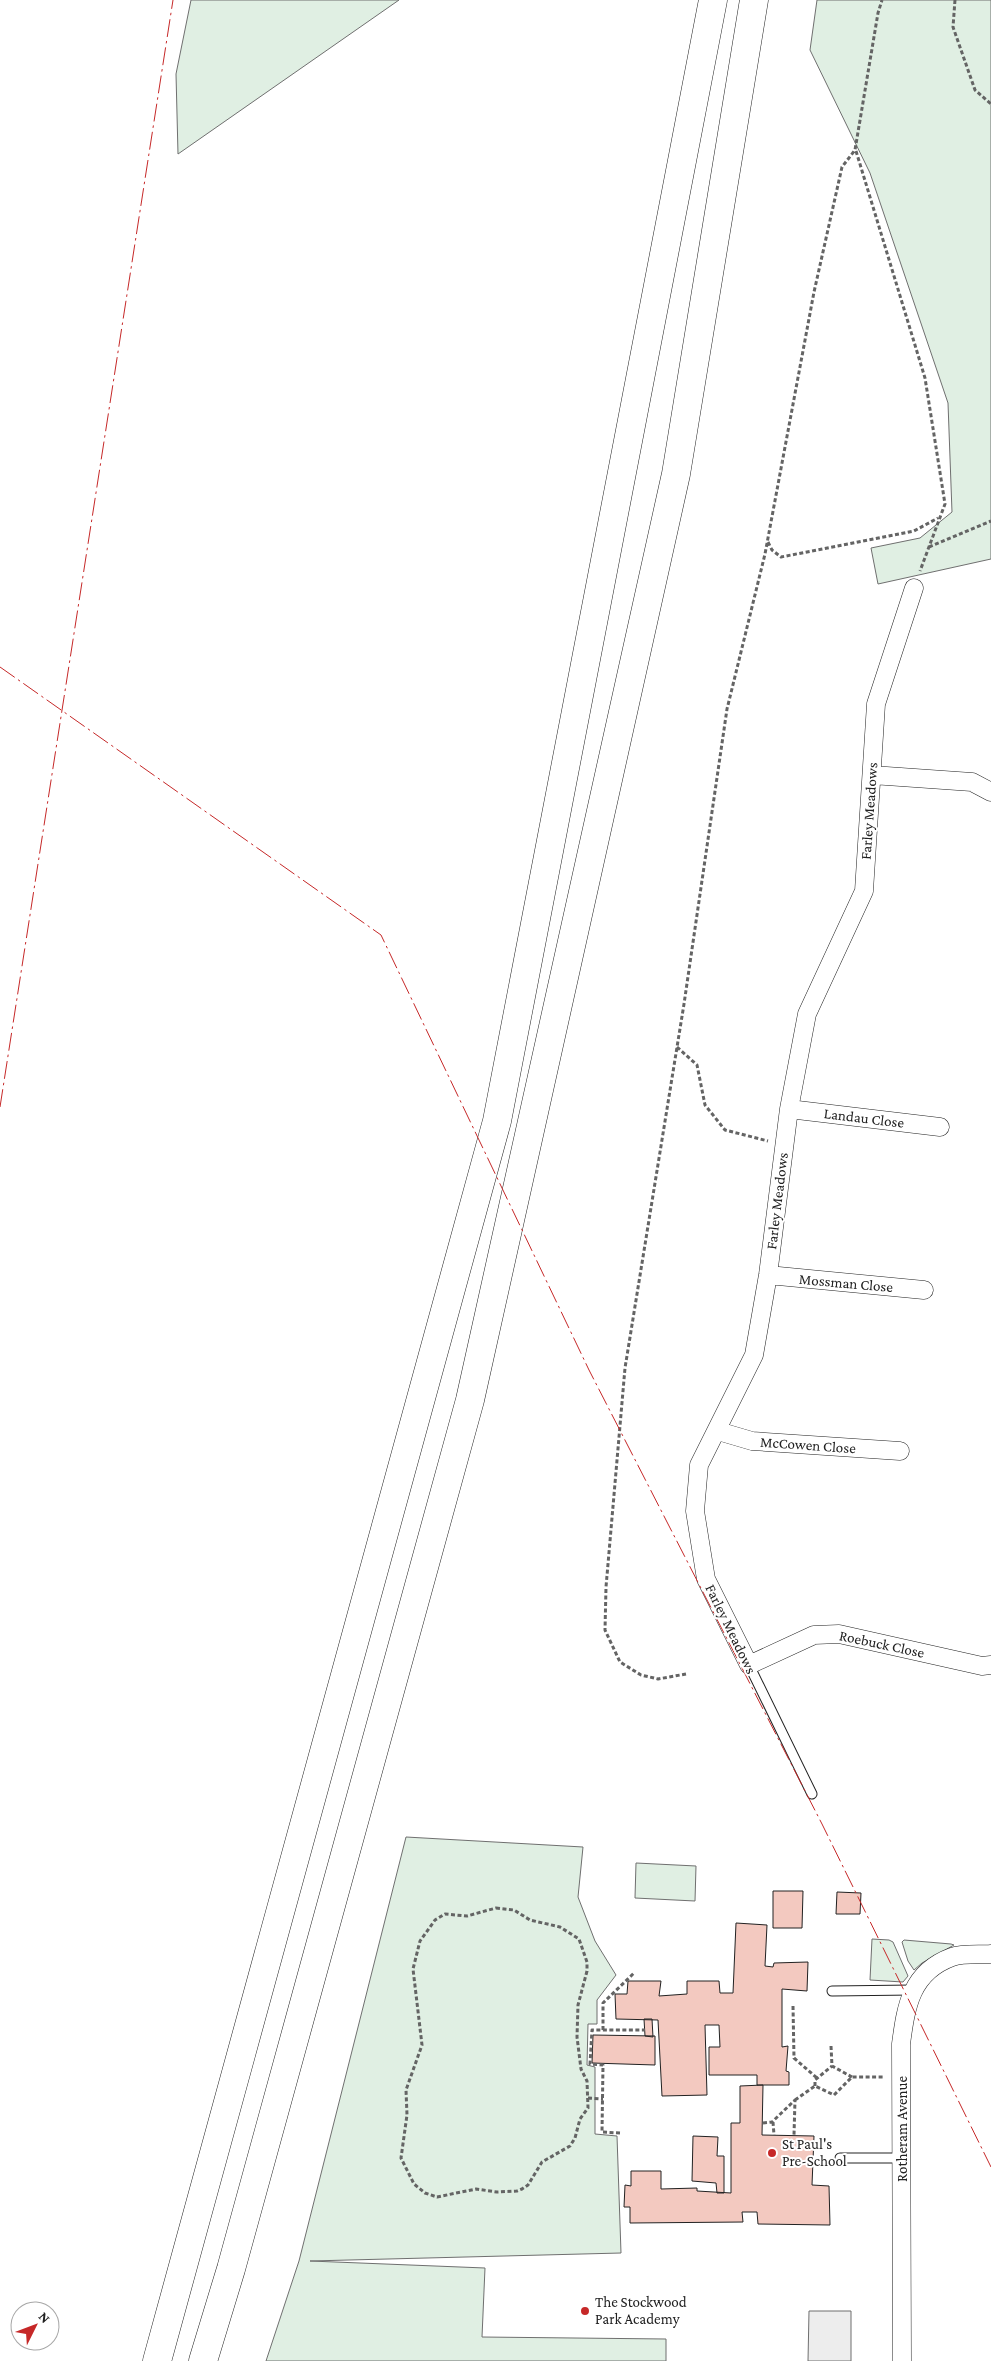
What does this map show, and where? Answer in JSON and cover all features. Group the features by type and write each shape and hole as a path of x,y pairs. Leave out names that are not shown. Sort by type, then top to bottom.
{"highway":[{"path":"157,2361 497,1121 713,0"},
{"path":"202,2361 234,2259 470,1400 676,474 754,0"}],"street":[{"name":"Farley Meadows","path":"748,1665 706,1578 695,1512 699,1465 718,1431 754,1355 768,1275 789,1109 808,1014 864,891 876,704 914,588"},
{"path":"872,775 972,782 991,792"},
{"name":"Landau Close","path":"789,1109 940,1127"},
{"name":"Mossman Close","path":"768,1275 924,1290"},
{"name":"McCowen Close","path":"718,1431 752,1441 900,1451"},
{"name":"Roebuck Close","path":"748,1665 814,1635 826,1633 839,1634 982,1666 991,1665"},
{"name":"Rotheram Avenue","path":"902,2361 901,2044 906,2007 916,1984 930,1970 953,1956 991,1954"}],"lane":[{"name":"Farley Meadows","path":"748,1665 812,1794"},
{"path":"832,1991 913,1990"},
{"path":"840,2158 902,2158"}],"path":[{"path":"882,0 878,13 856,150 925,378 945,504 914,588"},
{"path":"955,0 953,28 975,90 991,104"},
{"path":"686,1674 658,1680 641,1675 620,1662 605,1630 606,1587 624,1368 677,1047 727,710 768,540 814,292 842,167 856,150"},
{"path":"768,540 772,550 781,557 914,531 939,518"},
{"path":"928,547 991,521"},
{"path":"677,1047 697,1066 705,1105 725,1130 784,1145"},
{"path":"496,1908 507,1909 530,1920 560,1927 579,1938 587,1962 587,1971 578,2004 577,2037 581,2069 586,2081 588,2098 588,2108 580,2119 575,2138 563,2151 549,2156 538,2166 528,2185 522,2189 497,2192 476,2189 437,2197 425,2193 414,2184 406,2172 401,2158 407,2115 406,2090 422,2045 414,1969 420,1941 435,1920 445,1914 467,1916 496,1908"},
{"path":"603,2030 603,2003 634,1973"},
{"path":"793,2006 794,2058 817,2078"},
{"path":"620,2133 602,2132 603,2065 590,2064 592,2030 645,2030"},
{"path":"831,2046 832,2066"},
{"path":"832,2066 852,2077 902,2078"},
{"path":"763,2123 773,2121 795,2100 815,2086 817,2078 832,2066"},
{"path":"815,2086 834,2095 852,2077"},
{"path":"588,2098 603,2099"},
{"path":"794,2136 795,2100"},
{"path":"773,2121 774,2135"}],"green space":[{"path":"191,0 399,0 178,154 176,74"},
{"path":"817,0 991,0 991,559 878,584 871,548 920,538 952,512 948,403 870,173 810,50"},
{"path":"406,1837 583,1847 578,1897 595,1941 616,1975 597,2000 597,2024 588,2024 587,2065 595,2067 595,2134 617,2136 621,2253 310,2261 485,2268 482,2337 666,2339 666,2361 266,2361 299,2261"},
{"path":"636,1863 696,1866 695,1901 635,1898"},
{"path":"872,1939 893,1942 908,1976 903,1982 870,1980"},
{"path":"904,1940 954,1945 922,1963 914,1970 908,1961 902,1942"}],"shaded area":[{"path":"809,2311 851,2311 851,2361 808,2361"}],"building":[{"path":"773,1891 803,1891 802,1928 773,1928"},
{"path":"837,1892 861,1893 860,1914 836,1914"},
{"path":"736,1923 767,1925 765,1966 773,1967 774,1963 808,1962 807,1991 782,1989 782,2047 788,2046 786,2071 789,2072 789,2085 757,2085 757,2075 709,2075 709,2047 720,2047 719,2025 705,2025 707,2095 662,2096 658,2020 616,2019 615,1994 627,1994 628,1981 661,1981 659,1996 687,1994 687,1981 719,1981 720,1993 733,1993"},
{"path":"644,2019 652,2019 653,2037 645,2036"},
{"path":"593,2035 655,2036 655,2065 592,2063"},
{"name":"St Paul's Pre-School","path":"763,2085 762,2135 814,2136 812,2185 829,2186 830,2225 758,2224 757,2212 742,2212 743,2222 630,2223 630,2207 624,2207 625,2185 631,2186 631,2171 661,2171 661,2189 697,2188 697,2191 731,2193 731,2123 740,2123 740,2086"},
{"path":"693,2136 718,2137 717,2156 724,2156 724,2193 717,2193 716,2183 692,2181"}],"power":[{"path":"0,1107 173,0"},
{"path":"0,667 381,935 589,1370 822,1824 991,2167"}],"place":[{"name":"St Paul's Pre-School","path":"772,2153"},
{"name":"The Stockwood Park Academy","path":"585,2311"}]}
